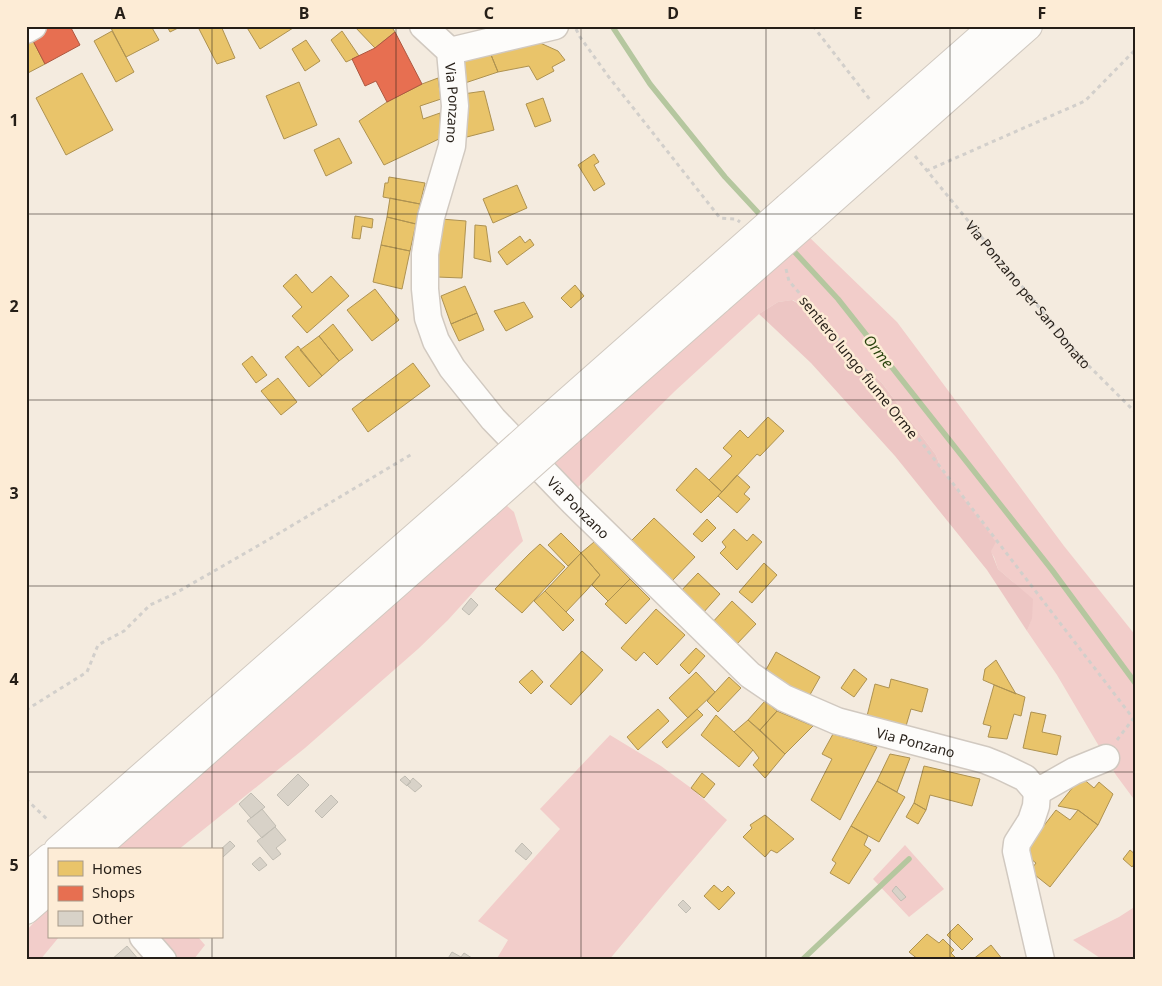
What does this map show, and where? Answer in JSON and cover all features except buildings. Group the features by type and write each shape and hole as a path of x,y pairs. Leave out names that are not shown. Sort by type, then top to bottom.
{"highway":[{"path":"798,214 994,26"},
{"path":"96,848 479,496 798,214 1028,26"},
{"path":"60,848 479,496"},
{"path":"26,878 48,859"},
{"path":"26,910 48,891"}],"street":[{"path":"26,30 33,26"},
{"name":"Via Ponzano","path":"422,26 450,51 455,106 452,146 431,218 425,254 425,289 428,318 436,341 452,368 493,419 574,503 750,675 784,698 838,721 985,760 1000,766 1025,778 1037,792"},
{"path":"450,51 554,26"},
{"path":"1041,960 1019,866 1016,851 1017,843 1031,821 1036,806 1037,792 1074,771 1106,758"},
{"path":"144,938 163,960"}],"path":[{"path":"575,26 580,37 608,76 720,218 736,218 743,225"},
{"path":"813,26 871,101"},
{"path":"926,171 1085,101 1136,49"},
{"name":"Via Ponzano per San Donato","path":"912,152 1079,356 1136,413"},
{"name":"sentiero lungo fiume Orme","path":"785,265 789,281 872,378 1136,722"},
{"path":"26,710 87,672 98,645 124,631 150,605 174,594 261,544 412,454"},
{"path":"26,799 49,821"}],"shaded area":[{"path":"807,235 897,322 1064,546 1136,636 1136,802 1116,775 1057,675 1027,631 1032,618 1013,582 998,569 994,557 941,469 936,455 882,383 804,307 793,300 778,302 759,314 675,391 568,497 544,471"},
{"path":"792,300 804,307 882,383 936,455 941,469 996,542 991,551 998,569 1033,599 1032,619 1027,631 987,570 895,456 811,363 759,314 778,302"},
{"path":"506,505 514,512 523,541 418,649 305,748 180,848 116,848"},
{"path":"610,735 661,766 691,788 727,820 609,960 496,960 508,940 478,921 560,829 540,809"},
{"path":"905,845 944,889 909,917 873,879"},
{"path":"1136,906 1136,960 1103,960 1073,940 1119,917"},
{"path":"48,910 48,938 58,938 40,960 26,960 26,931"},
{"path":"144,938 199,938 205,945 194,960 163,960"}],"waterway":[{"name":"Orme","path":"612,26 650,84 725,177 763,218"},
{"name":"Orme","path":"790,247 838,299 1052,570 1136,684"},
{"path":"802,960 909,859"}]}
